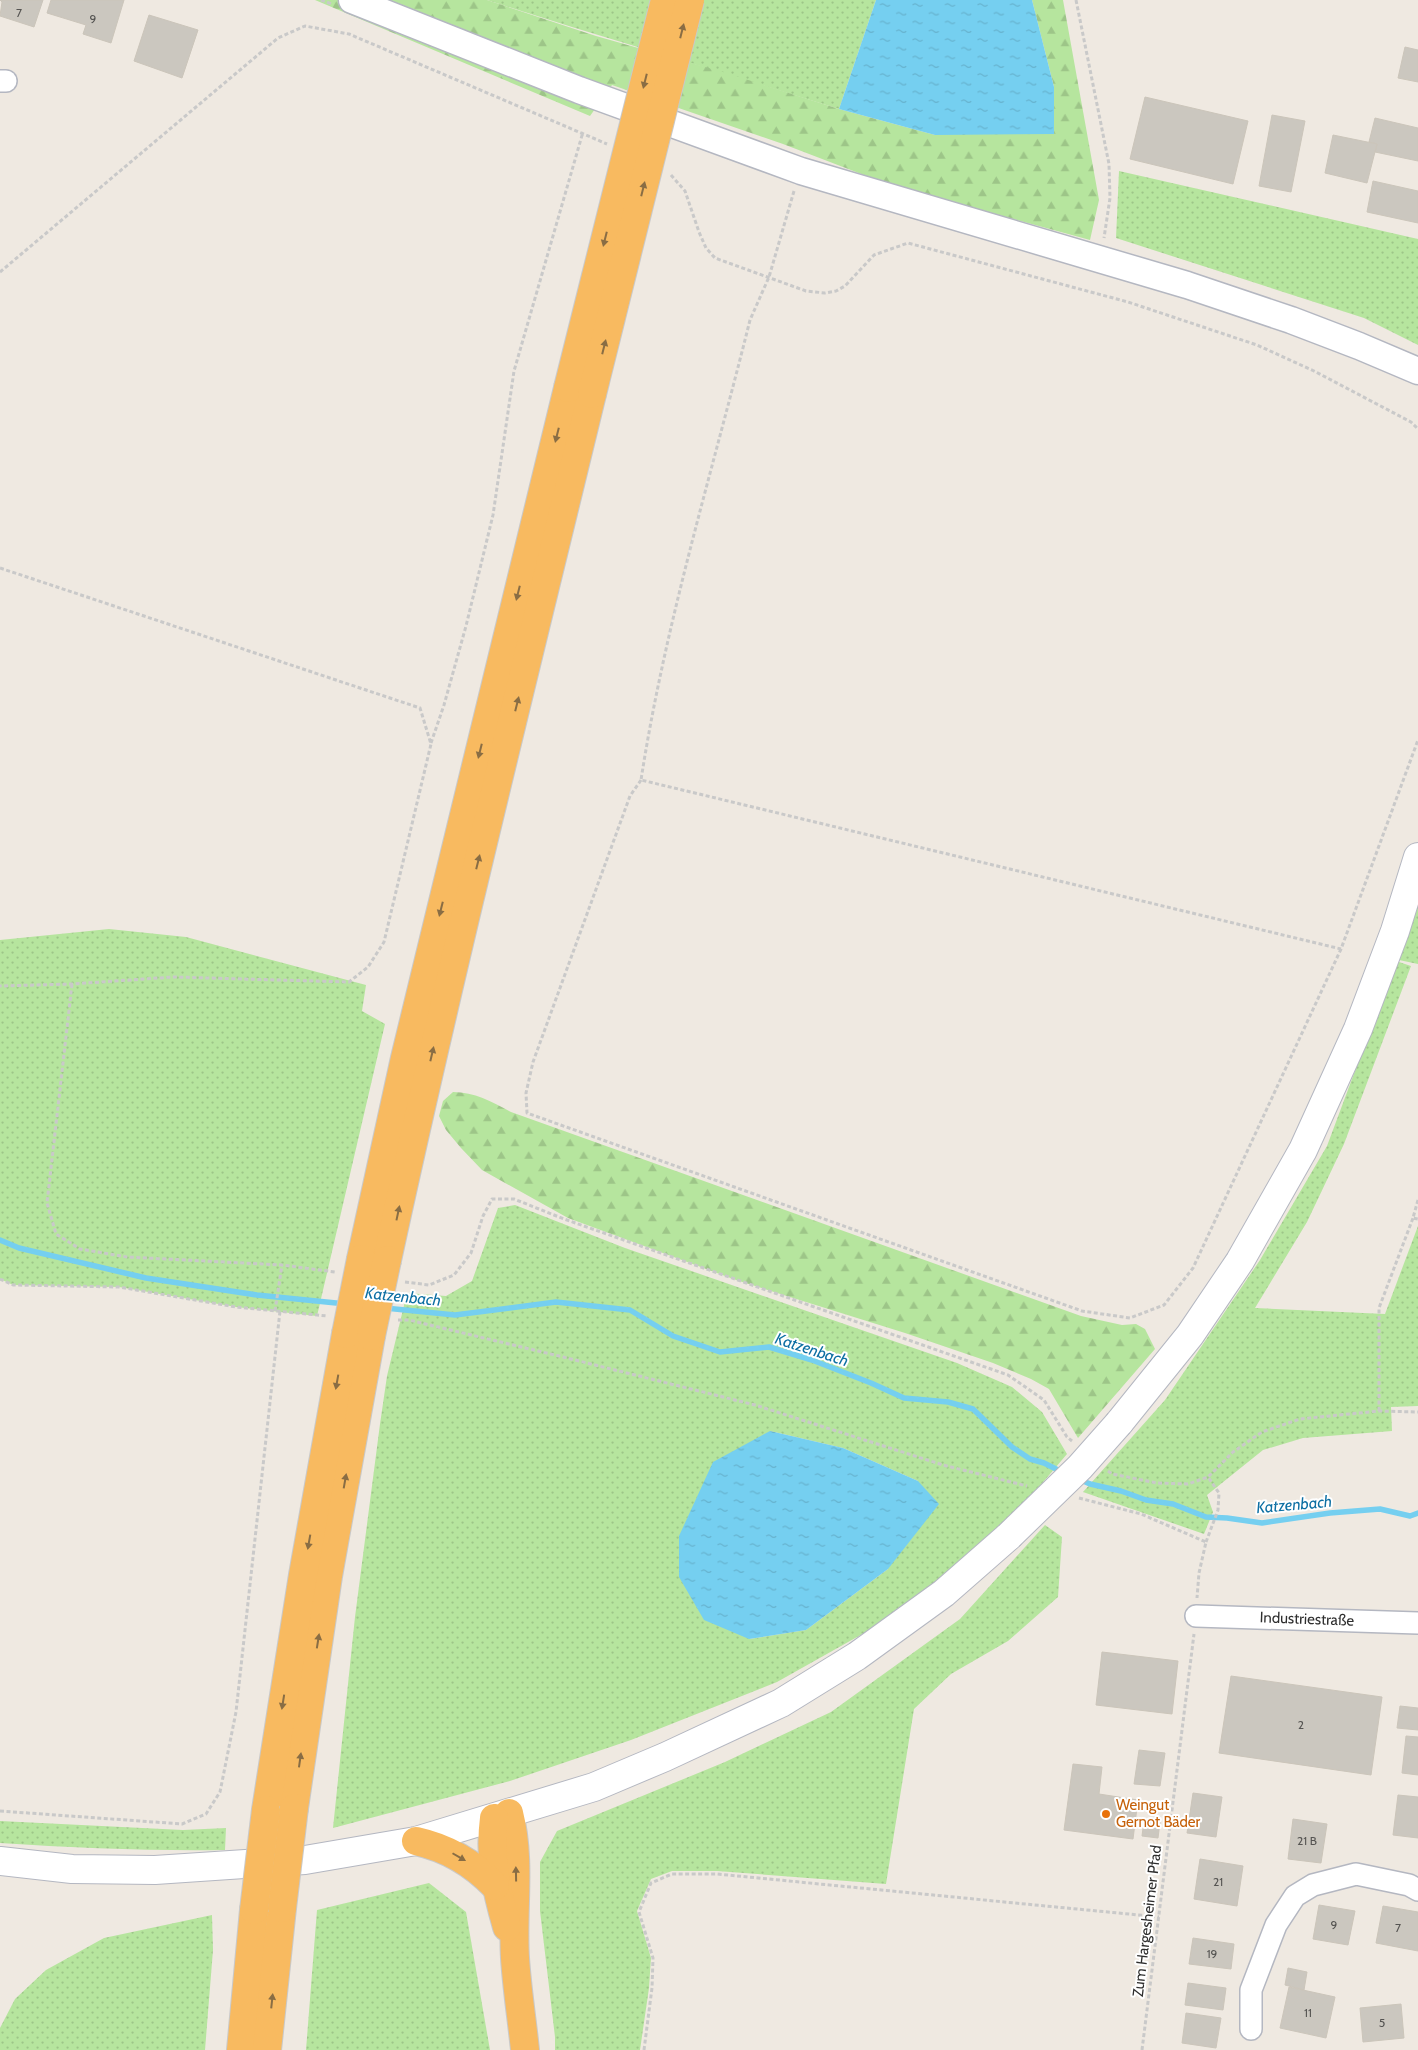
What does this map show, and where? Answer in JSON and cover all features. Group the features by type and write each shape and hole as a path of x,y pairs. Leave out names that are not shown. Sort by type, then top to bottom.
{"highway":[{"path":"241,2050 254,1910 266,1810 303,1575 361,1326 394,1271 428,1072 464,920 665,0"},
{"path":"267,2050 294,1808 328,1576 361,1326 351,1266 580,391 690,0"},
{"path":"501,1816 492,1852 495,1886 515,1958"},
{"path":"501,1816 516,1855 515,1958 525,2050"},
{"path":"416,1841 456,1855 470,1864 495,1886"}],"main road":[{"path":"0,1862 72,1869 155,1870 305,1860 416,1841 594,1786 665,1757 781,1703 857,1656 944,1593 1009,1536 1080,1467 1119,1424 1190,1335 1234,1269 1303,1150 1358,1029 1395,931 1418,858"}],"street":[{"path":"352,0 579,90 801,171 1099,259 1291,320 1359,346 1413,370"},
{"name":"Industriestraße","path":"1196,1616 1418,1623"},
{"path":"1251,2029 1251,1990 1276,1925 1295,1896 1313,1886 1356,1874 1409,1885 1418,1890"}],"path":[{"path":"1076,0 1109,164 1110,198 1099,259"},
{"path":"0,272 278,38 305,26 349,34 609,144"},
{"path":"0,986 72,984 173,976 349,982 368,967 384,942 431,744 459,652 493,515 514,371 583,132"},
{"path":"801,171 769,277 750,320 675,611 651,716 641,780 630,796 533,1062 526,1093 527,1113 1082,1311 1130,1318 1164,1305 1193,1268 1341,949 1418,740"},
{"path":"668,172 685,191 706,248 715,258 806,291 825,293 836,291 845,286 874,255 908,243 1128,302 1256,345 1314,371 1410,422 1418,429"},
{"path":"0,568 420,708 431,744"},
{"path":"641,780 1341,949"},
{"path":"72,984 47,1203 56,1234 80,1249 127,1257 282,1265 351,1266"},
{"path":"394,1271 429,1285 454,1275 471,1253 483,1216 492,1199 514,1199 564,1219 1008,1375 1044,1400 1067,1437 1074,1443"},
{"path":"1379,1412 1379,1308 1418,1200"},
{"path":"1413,1218 1418,1219"},
{"path":"275,1311 282,1265"},
{"path":"0,1279 12,1285 119,1287 236,1307 280,1311 361,1326 409,1320 755,1405 942,1465 1028,1486"},
{"path":"0,1811 182,1824 206,1814 220,1792 236,1712 280,1311"},
{"path":"1104,1468 1112,1474 1157,1484 1188,1484 1208,1476 1233,1452 1262,1432 1300,1419 1379,1412 1418,1412"},
{"name":"Zum Hargesheimer Pfad","path":"1142,2050 1196,1616 1199,1573 1206,1542 1218,1510 1219,1493 1208,1476"},
{"path":"1076,1498 1141,1514 1206,1542"},
{"path":"644,2050 652,1988 653,1958 639,1912 651,1883 672,1874 717,1874 1159,1917"}],"green space":[{"path":"315,0 487,0 596,36 723,72 839,109 935,135 1054,87 1032,0 1063,0 1099,200 1090,240 890,185 783,144 612,85 590,116"},
{"path":"487,0 876,0 839,109"},
{"path":"1119,171 1418,239 1418,345 1364,318 1116,238"},
{"path":"1418,903 1418,964 1399,960"},
{"path":"109,929 186,937 366,985 362,1011 385,1024 317,1316 236,1307 119,1287 13,1285 0,1279 0,940"},
{"path":"1396,961 1411,966 1344,1144 1307,1222 1255,1308 1385,1314 1418,1226 1418,1406 1391,1407 1392,1431 1303,1438 1263,1450 1207,1495 1213,1512 1204,1534 1083,1492 1165,1400 1260,1260 1327,1146"},
{"path":"453,1092 476,1096 511,1112 1081,1316 1122,1325 1136,1324 1145,1329 1155,1349 1078,1438 1049,1389 1031,1379 993,1363 905,1333 736,1280 568,1218 482,1170 461,1148 446,1130 439,1116 443,1101"},
{"path":"515,1205 625,1248 957,1363 1012,1387 1042,1412 1067,1454 1010,1521 959,1564 882,1623 777,1682 631,1740 510,1781 333,1828 355,1617 380,1424 387,1376 407,1293 446,1296 472,1281 498,1208","holes":["770,1431 843,1448 918,1481 888,1569 806,1630 749,1639"]},
{"path":"1045,1525 1062,1537 1058,1597 1008,1641 951,1674 914,1709 886,1884 717,1871 672,1871 651,1879 637,1911 651,1958 649,1988 640,2050 555,2050 540,1911 540,1862 557,1831 725,1762 831,1712 960,1619"},
{"path":"0,1821 183,1830 226,1828 225,1850 112,1849 0,1843"},
{"path":"429,1883 466,1912 490,2050 306,2050 317,1910"},
{"path":"212,1915 213,1950 205,2050 0,2050 0,2028 15,1999 46,1970 104,1938"}],"water":[{"path":"876,0 1032,0 1054,87 1054,134 935,135 839,109"},
{"path":"770,1431 843,1448 918,1481 939,1504 888,1569 806,1630 749,1639 704,1620 679,1577 679,1536 713,1462"}],"building":[{"path":"0,0 43,0 34,27 0,16 2,2"},
{"path":"51,0 124,0 111,43 83,34 86,25 47,13"},
{"path":"149,15 198,30 182,78 134,61"},
{"path":"1405,47 1418,50 1418,82 1398,78"},
{"path":"1145,97 1248,121 1233,184 1130,159"},
{"path":"1272,115 1305,121 1291,192 1259,186"},
{"path":"1375,118 1418,128 1418,161 1375,152 1377,144 1369,142"},
{"path":"1333,135 1377,144 1367,183 1325,173"},
{"path":"1373,181 1418,191 1418,223 1367,212"},
{"path":"1102,1652 1178,1661 1172,1714 1096,1705"},
{"path":"1231,1676 1382,1697 1371,1775 1219,1753"},
{"path":"1400,1706 1418,1708 1418,1730 1397,1728"},
{"path":"1406,1736 1418,1737 1418,1775 1402,1773"},
{"path":"1139,1750 1165,1753 1160,1786 1134,1784"},
{"path":"1073,1764 1102,1767 1099,1794 1138,1800 1133,1839 1064,1830"},
{"path":"1193,1793 1222,1797 1216,1837 1187,1833"},
{"path":"1398,1795 1418,1797 1418,1838 1393,1835"},
{"path":"1293,1819 1327,1824 1321,1863 1288,1859"},
{"path":"1144,1820 1160,1822 1158,1838 1142,1836"},
{"path":"1200,1859 1243,1866 1237,1906 1194,1899"},
{"path":"1319,1905 1355,1911 1348,1945 1313,1939"},
{"path":"1383,1906 1418,1912 1418,1951 1376,1943"},
{"path":"1193,1938 1234,1944 1231,1969 1189,1964"},
{"path":"1288,1968 1307,1972 1304,1990 1285,1985"},
{"path":"1188,1983 1226,1988 1223,2010 1185,2005"},
{"path":"1289,1987 1335,1997 1326,2038 1280,2028"},
{"path":"1401,2004 1404,2038 1363,2042 1360,2008"},
{"path":"1186,2013 1221,2018 1216,2048 1182,2043"}],"waterway":[{"name":"Katzenbach","path":"0,1240 19,1248 146,1278 257,1295 346,1304"},
{"name":"Katzenbach","path":"385,1308 455,1315 556,1302 630,1310 673,1336 720,1352 769,1347 812,1360 904,1398 948,1402 973,1409 1012,1447 1030,1459 1044,1463 1064,1473"},
{"name":"Katzenbach","path":"1079,1479 1146,1500 1173,1504 1206,1517 1262,1523 1330,1513 1380,1509 1410,1516 1418,1513"}],"place":[{"name":"Weingut Gernot Bäder","path":"1106,1814"}]}
